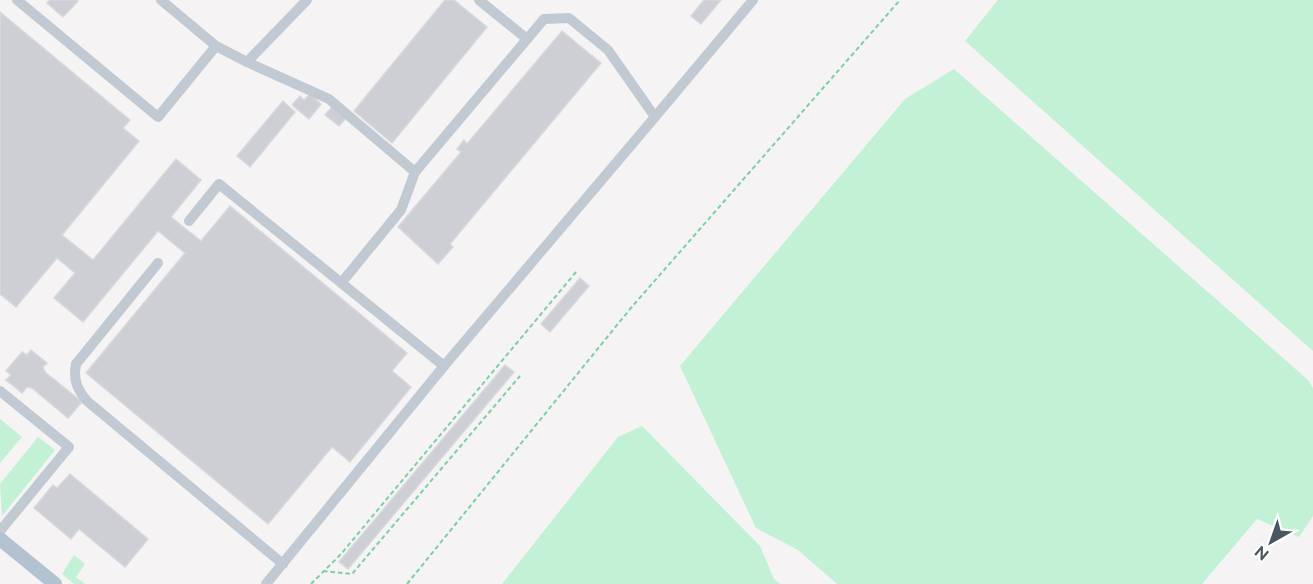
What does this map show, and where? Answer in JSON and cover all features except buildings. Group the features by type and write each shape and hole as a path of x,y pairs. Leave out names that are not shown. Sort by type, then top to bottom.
{"main road":[{"path":"0,539 55,584"}],"lane":[{"path":"17,0 158,117 216,46"},
{"path":"161,0 216,46 329,99 415,172"},
{"path":"247,62 307,0"},
{"path":"479,0 527,39"},
{"path":"266,584 444,366 753,0"},
{"path":"342,282 401,210 415,172 544,19 569,18 608,51 655,117"},
{"path":"189,221 219,184 444,366"},
{"path":"158,264 76,363 74,376 78,390 87,401 283,564"},
{"path":"0,391 69,447 0,531"}],"path":[{"path":"406,584 630,309 900,0"},
{"path":"312,584 341,554 576,272"},
{"path":"324,571 352,574 520,376"}],"green space":[{"path":"998,0 1313,0 1313,351 965,41"},
{"path":"954,69 1308,380 1313,388 1313,516 1299,537 1257,519 1202,584 837,584 798,550 756,528 680,366 905,99"},
{"path":"0,419 22,437 0,463"},
{"path":"642,426 760,546 774,579 780,584 502,584 618,437"},
{"path":"38,437 55,450 2,516 0,484"},
{"path":"74,555 85,564 76,577 85,584 74,584 62,574"}]}
